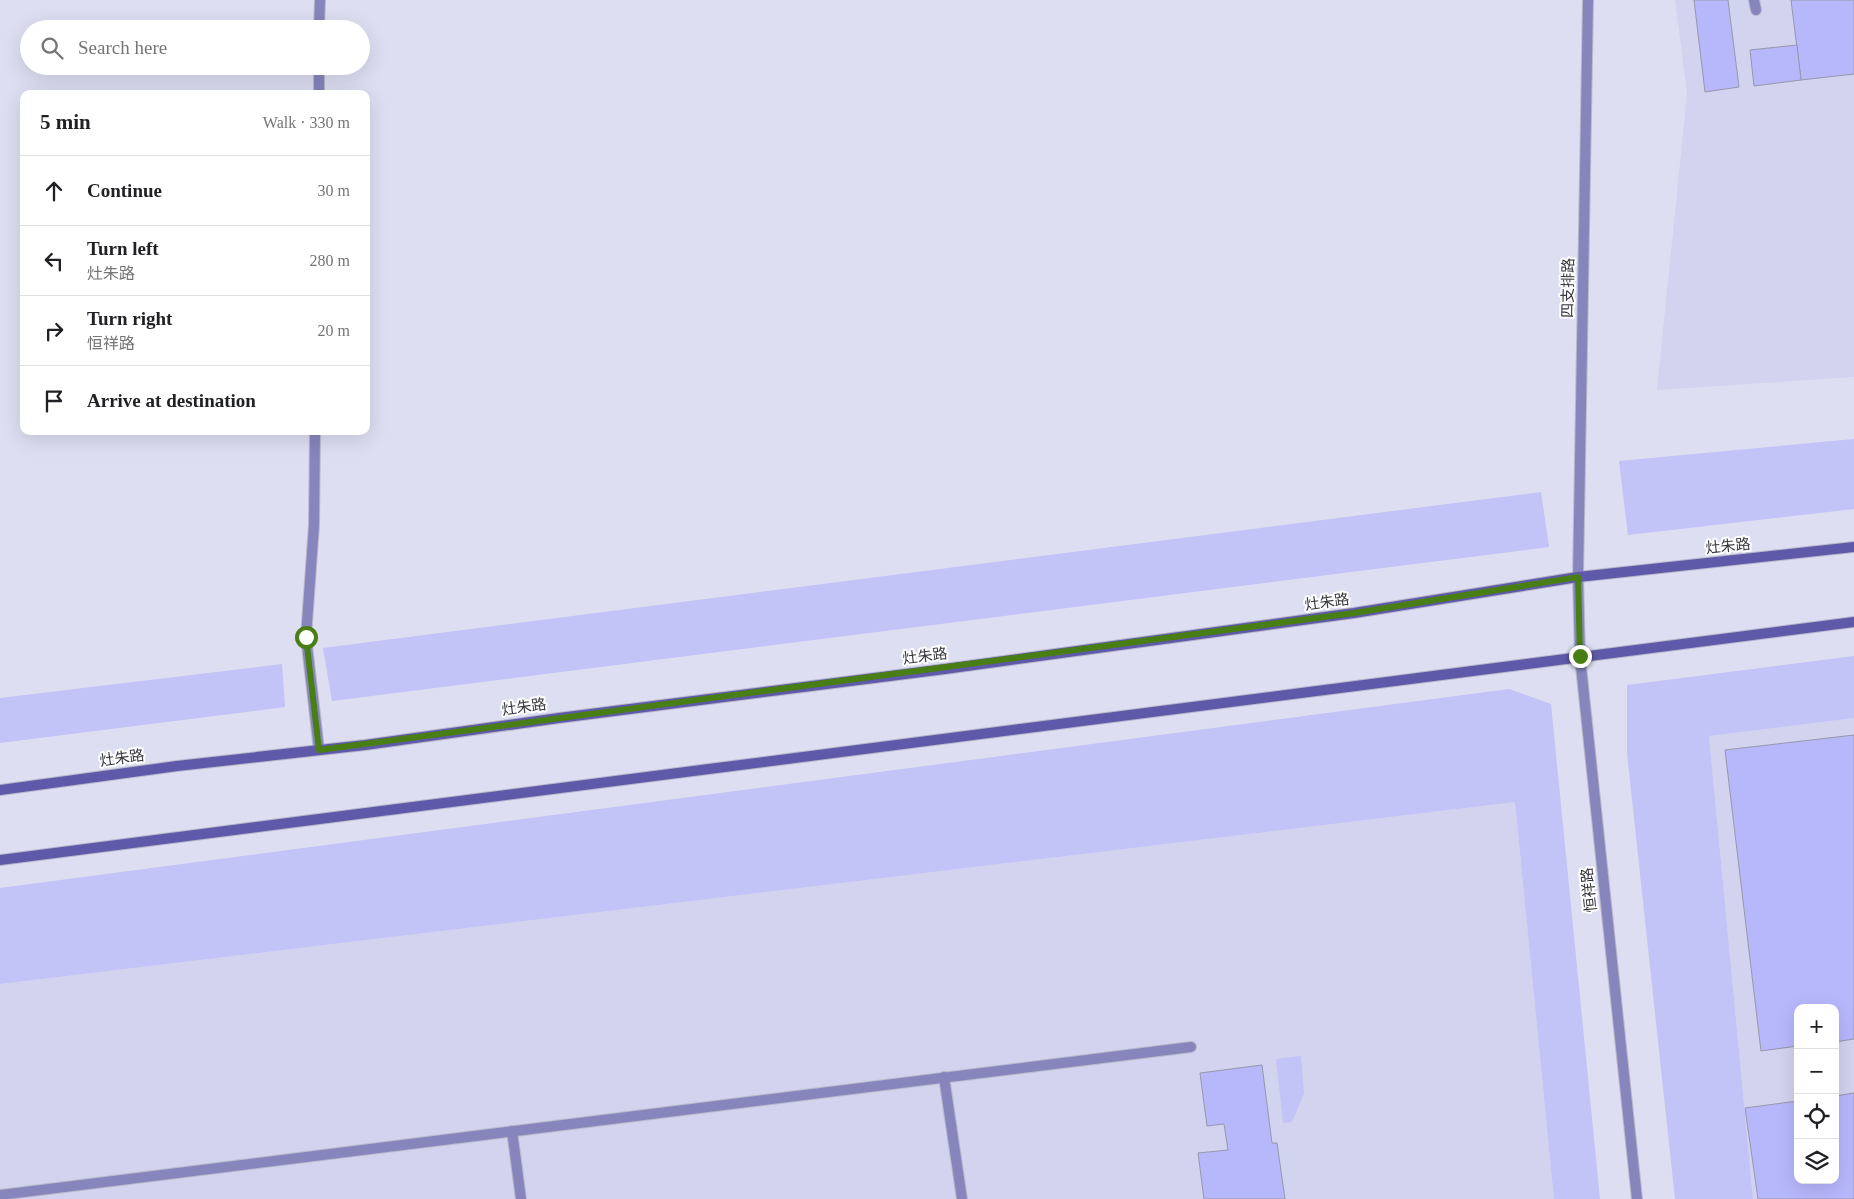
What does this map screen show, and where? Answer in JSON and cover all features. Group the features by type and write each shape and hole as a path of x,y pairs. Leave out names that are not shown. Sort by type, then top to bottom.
{"main road":[{"name":"灶朱路","path":"0,790 177,766 319,750 1354,613 1578,577 1854,547"},
{"path":"0,860 1854,622"}],"street":[{"path":"319,20 320,0"},
{"name":"四支排路","path":"1578,577 1588,0"},
{"path":"319,75 319,90"},
{"path":"315,435 314,525 306,637 319,750"},
{"name":"恒祥路","path":"1578,577 1580,656 1637,1199"},
{"path":"0,1195 1191,1047"},
{"path":"944,1077 962,1199"},
{"path":"512,1131 521,1199"}],"shaded area":[{"path":"1675,0 1854,0 1854,377 1657,390 1687,94"},
{"path":"1854,439 1854,509 1628,535 1619,461"},
{"path":"1541,492 1549,547 332,701 323,648"},
{"path":"1854,656 1854,718 1709,736 1753,1199 1675,1199 1627,753 1627,685"},
{"path":"282,664 285,707 0,743 0,698"},
{"path":"1509,689 1551,704 1600,1199 1554,1199 1515,802 0,984 0,888"},
{"path":"1854,718 1854,1199 1753,1199 1709,736"},
{"path":"1515,802 1554,1199 0,1199 0,984"},
{"path":"1301,1056 1304,1093 1292,1122 1283,1123 1276,1059"}],"building":[{"path":"1694,0 1728,0 1739,87 1705,92"},
{"path":"1791,0 1854,0 1854,74 1801,80"},
{"path":"1797,45 1801,80 1754,86 1750,50"},
{"path":"1854,735 1854,1039 1839,1041 1839,1004 1794,1004 1794,1047 1761,1051 1725,750"},
{"path":"1262,1065 1272,1143 1277,1143 1285,1199 1204,1199 1198,1153 1228,1150 1224,1124 1207,1126 1200,1073"},
{"path":"1854,1093 1854,1199 1758,1199 1745,1108 1794,1102 1794,1184 1839,1184 1839,1095"}],"route":[{"path":"306,637 319,750 1354,613 1578,577 1580,656"}]}
